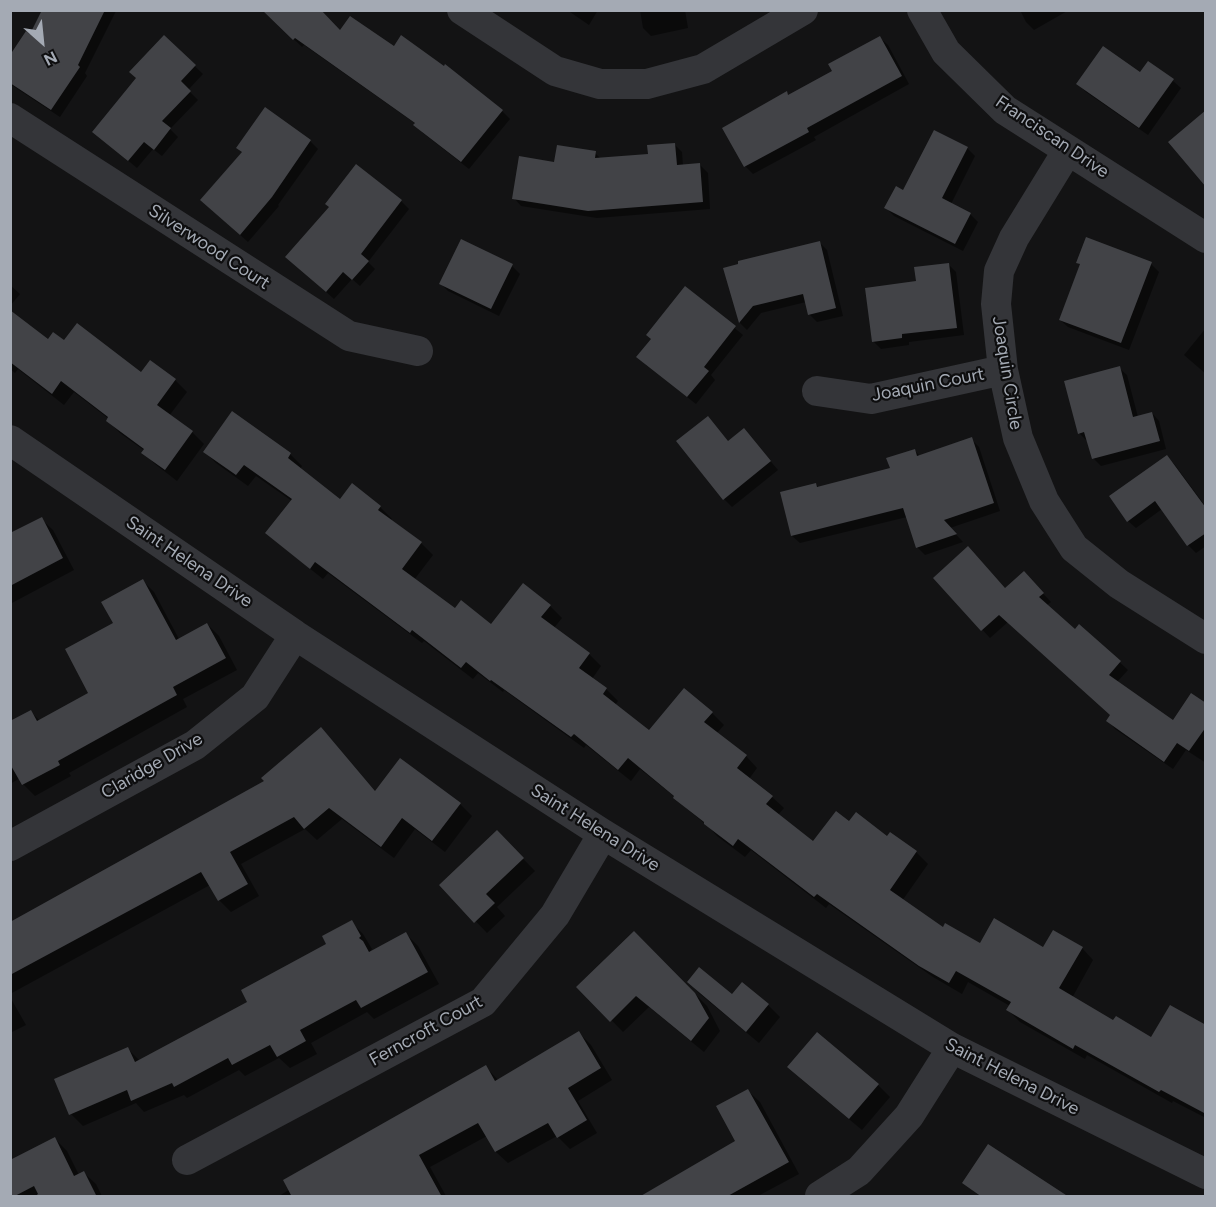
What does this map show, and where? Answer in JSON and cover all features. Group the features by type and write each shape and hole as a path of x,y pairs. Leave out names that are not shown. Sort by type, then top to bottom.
{"street":[{"path":"462,10 555,71 600,84 647,84 703,69 803,10"},
{"name":"Franciscan Drive","path":"922,10 946,52 1005,110 1206,238"},
{"name":"Silverwood Court","path":"10,118 349,336 418,351"},
{"name":"Joaquin Circle","path":"1068,150 1014,238 999,271 996,304 1003,370 1018,438 1044,501 1074,548 1119,584 1206,639"},
{"name":"Joaquin Court","path":"817,391 872,399 1003,370"},
{"name":"Saint Helena Drive","path":"10,440 296,635 603,834 952,1048 1206,1174"},
{"name":"Claridge Drive","path":"10,846 195,744 255,697 296,635"},
{"name":"Ferncroft Court","path":"187,1160 483,1002 555,915 603,834"},
{"path":"820,1197 859,1171 909,1116 952,1048"}],"building":[{"path":"42,10 105,10 78,65 80,67 51,110 10,83 10,55 26,31 30,34"},
{"path":"262,10 321,10 340,30 350,16 394,46 401,35 444,66 445,64 503,110 461,162 413,125 415,123 295,38 293,40"},
{"path":"164,35 196,65 181,81 191,91 162,121 171,128 154,150 144,142 128,161 92,132 136,78 129,72"},
{"path":"880,36 902,76 807,128 809,132 744,167 722,128 787,91 788,95 832,71 828,64"},
{"path":"1103,46 1140,72 1148,61 1174,79 1139,128 1076,84"},
{"path":"265,107 311,140 272,197 240,235 200,200 242,152 236,148"},
{"path":"1206,110 1206,187 1168,142"},
{"path":"934,130 968,147 942,198 971,213 955,244 884,208 896,186 903,190"},
{"path":"675,143 677,165 700,163 703,202 588,211 512,199 519,156 554,162 557,145 596,151 595,158 648,154 647,145"},
{"path":"356,164 402,200 361,254 369,261 352,280 343,272 326,292 285,257 329,207 325,204"},
{"path":"1086,237 1152,262 1121,343 1059,320 1080,264 1076,263"},
{"path":"461,239 513,264 491,309 439,284"},
{"path":"820,241 836,308 808,315 803,294 753,306 739,323 723,268 738,264 738,261"},
{"path":"949,263 957,328 902,334 902,338 872,342 865,288 916,281 914,267"},
{"path":"685,286 736,326 704,367 709,371 687,397 636,357 651,339 646,335"},
{"path":"10,310 48,339 53,332 64,340 77,323 141,372 150,360 176,379 157,405 193,431 165,470 141,453 144,449 106,421 108,417 61,381 52,394 10,362"},
{"path":"1120,366 1133,417 1152,412 1160,441 1092,459 1084,432 1078,434 1064,381"},
{"path":"232,411 291,453 288,458 340,499 352,483 381,506 378,510 422,542 402,569 455,608 461,600 491,624 523,583 551,605 541,617 590,653 579,668 607,688 603,694 649,730 684,688 713,712 704,722 747,755 737,768 773,796 766,804 813,841 836,811 849,821 856,812 887,836 890,832 917,851 890,890 943,927 945,923 980,943 994,918 1043,947 1053,930 1083,947 1059,988 1113,1020 1116,1016 1151,1037 1170,1005 1206,1025 1206,1114 1161,1090 1159,1092 1075,1045 1073,1049 1006,1010 1011,1002 956,971 949,983 919,966 817,894 814,897 738,839 733,846 628,758 618,770 574,734 571,737 466,662 461,668 412,630 410,633 315,562 310,569 265,533 292,499 244,465 236,475 203,452"},
{"path":"708,416 728,441 744,428 771,461 723,500 676,441"},
{"path":"972,437 994,503 944,520 957,534 916,548 903,508 791,536 780,492 816,483 817,487 890,468 886,458 915,449 917,456"},
{"path":"1167,455 1206,508 1206,533 1187,546 1155,501 1127,522 1109,496"},
{"path":"42,517 63,558 10,586 10,533"},
{"path":"968,546 1005,588 1024,571 1044,593 1039,597 1075,629 1079,624 1121,661 1109,675 1173,720 1191,693 1206,703 1206,727 1189,751 1177,743 1164,762 1106,721 1110,715 999,615 981,631 933,578"},
{"path":"143,579 176,640 207,623 226,658 173,687 177,695 58,761 60,765 22,785 10,764 10,721 31,710 37,721 88,693 65,649 113,623 101,602"},
{"path":"321,727 375,791 400,758 461,803 432,841 402,818 381,847 329,808 304,829 294,817 230,852 248,884 218,901 201,872 10,975 10,922 264,781 261,778"},
{"path":"497,830 524,858 486,894 495,903 474,923 439,885"},
{"path":"352,920 361,936 359,938 369,952 406,932 428,972 361,1008 356,1000 300,1030 306,1041 277,1057 270,1045 232,1065 228,1058 174,1087 172,1083 131,1101 127,1090 69,1115 54,1079 128,1047 135,1062 247,1002 241,990 326,944 322,936"},
{"path":"634,931 695,993 709,1018 691,1041 636,996 610,1022 576,987"},
{"path":"699,967 732,994 742,982 769,1004 746,1032 687,982"},
{"path":"579,1031 601,1068 568,1088 587,1120 557,1138 548,1123 495,1152 478,1123 419,1155 442,1197 292,1197 283,1180 486,1065 495,1081"},
{"path":"817,1032 879,1084 849,1119 787,1067"},
{"path":"748,1089 789,1162 726,1197 639,1197 735,1141 716,1106"},
{"path":"55,1137 74,1176 84,1171 97,1197 34,1197 38,1194 34,1186 10,1197 10,1160"},
{"path":"988,1144 1069,1197 982,1197 962,1183"}]}
